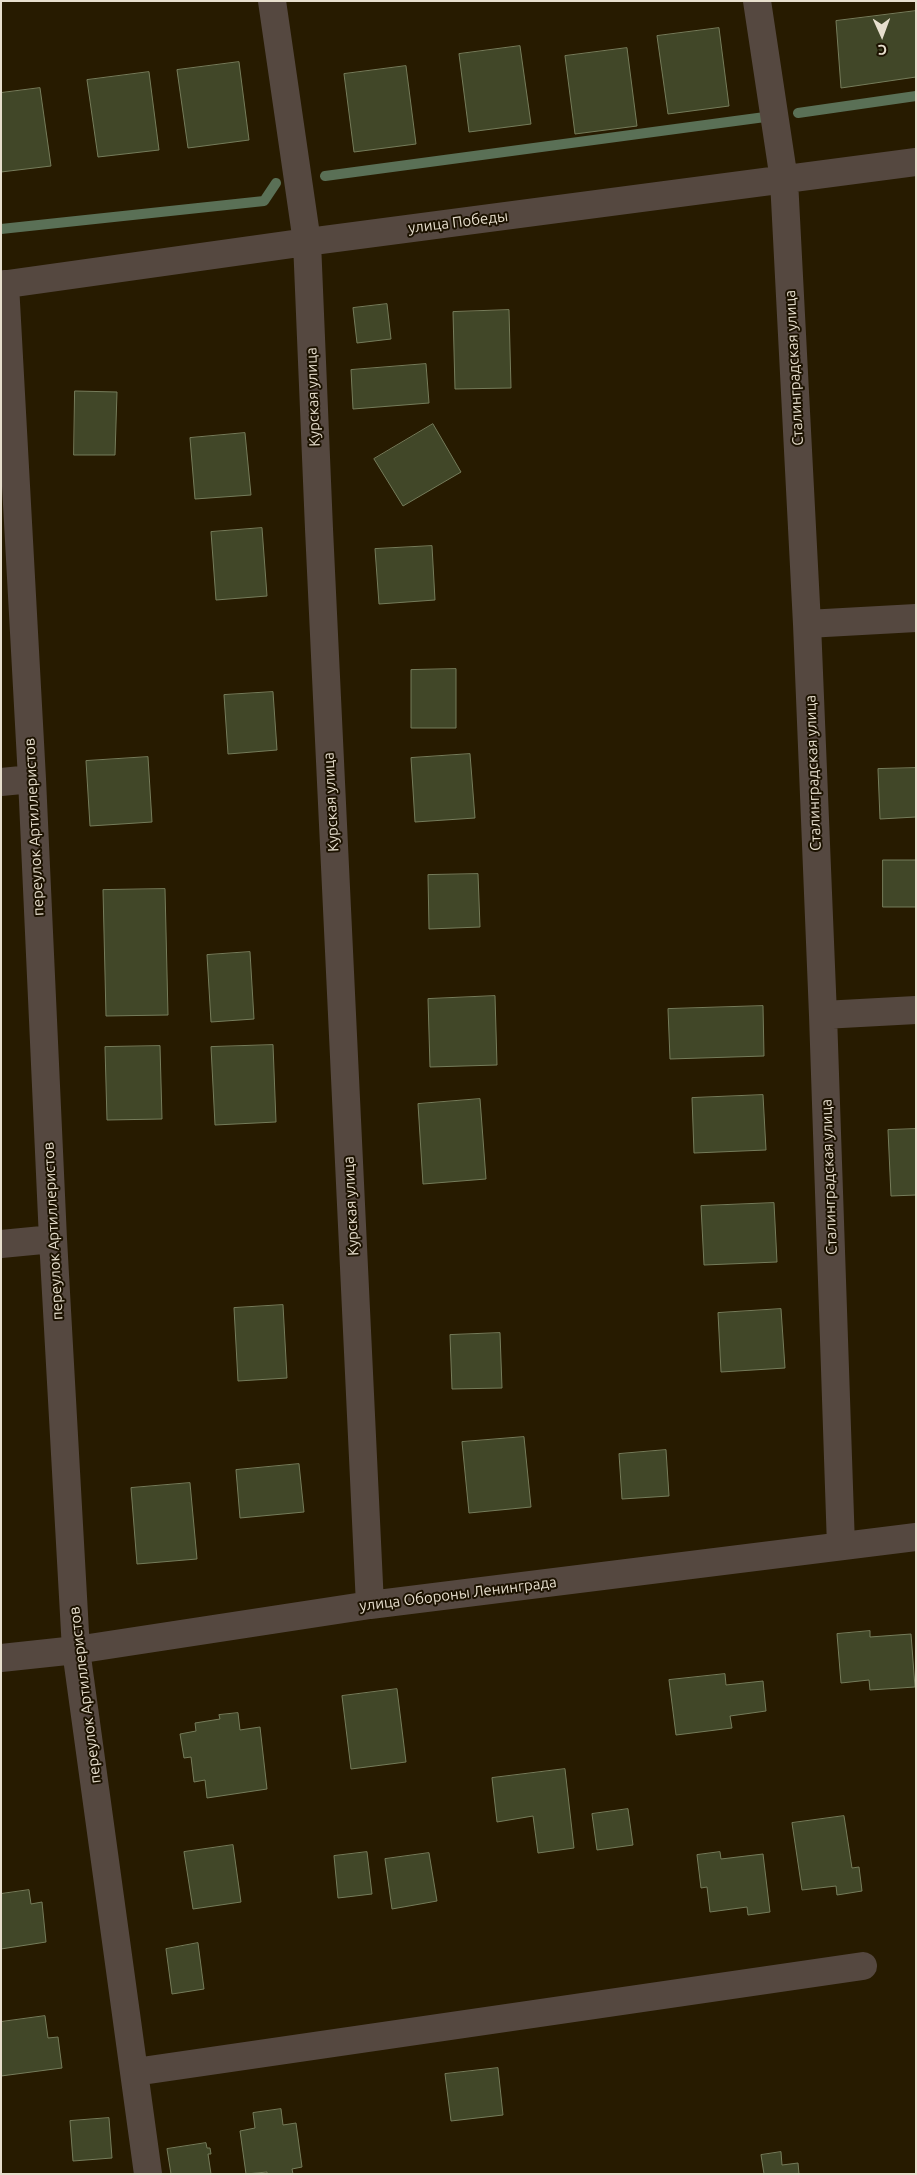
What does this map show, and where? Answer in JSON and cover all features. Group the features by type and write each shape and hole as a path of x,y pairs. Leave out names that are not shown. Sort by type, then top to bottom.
{"street":[{"name":"Курская улица","path":"272,1 307,242 370,1605"},
{"name":"Сталинградская улица","path":"758,1 784,180 807,624 824,1015 840,1546"},
{"name":"улица Победы","path":"3,285 307,242 916,162"},
{"name":"переулок Артиллеристов","path":"3,285 32,779 53,1239 76,1650 148,2174"},
{"path":"807,624 916,618"},
{"path":"1,782 32,779"},
{"path":"824,1015 916,1010"},
{"path":"1,1244 53,1239"},
{"name":"улица Обороны Ленинграда","path":"1,1658 76,1650 370,1605 916,1537"},
{"path":"134,2072 862,1966"}],"building":[{"path":"916,11 916,77 841,88 836,21"},
{"path":"719,28 729,106 668,114 657,36"},
{"path":"520,46 531,124 469,132 459,54"},
{"path":"627,48 637,126 575,134 565,56"},
{"path":"239,62 249,140 188,148 177,70"},
{"path":"406,66 416,144 354,152 344,74"},
{"path":"149,72 159,150 98,157 87,80"},
{"path":"40,88 51,166 1,172 1,93"},
{"path":"387,304 391,339 357,343 353,308"},
{"path":"509,310 511,388 455,389 453,312"},
{"path":"426,364 429,403 353,409 351,370"},
{"path":"75,391 117,392 115,455 74,455"},
{"path":"433,424 461,472 403,506 374,459"},
{"path":"245,433 251,495 195,499 190,438"},
{"path":"262,528 267,596 216,600 211,532"},
{"path":"432,546 435,600 379,604 375,549"},
{"path":"456,669 456,728 411,728 411,670"},
{"path":"273,692 277,750 228,754 224,695"},
{"path":"470,754 475,818 415,822 411,758"},
{"path":"148,757 152,822 90,826 86,761"},
{"path":"916,768 916,817 880,819 878,769"},
{"path":"883,860 916,860 916,907 883,907"},
{"path":"478,874 480,927 429,929 428,875"},
{"path":"165,889 168,1015 106,1016 103,890"},
{"path":"250,952 254,1019 211,1022 207,955"},
{"path":"495,996 497,1065 430,1067 428,999"},
{"path":"763,1006 764,1056 670,1059 668,1009"},
{"path":"273,1045 276,1122 215,1125 211,1047"},
{"path":"160,1046 162,1119 107,1120 105,1047"},
{"path":"763,1095 766,1150 694,1153 692,1098"},
{"path":"480,1099 486,1179 423,1184 418,1104"},
{"path":"916,1129 916,1195 891,1196 888,1130"},
{"path":"774,1203 777,1262 704,1265 701,1206"},
{"path":"283,1305 287,1378 238,1381 234,1308"},
{"path":"781,1309 785,1368 721,1372 718,1313"},
{"path":"500,1333 502,1388 452,1389 450,1335"},
{"path":"524,1437 531,1507 469,1513 462,1442"},
{"path":"666,1450 669,1496 622,1499 619,1454"},
{"path":"299,1464 304,1512 240,1518 236,1470"},
{"path":"190,1483 197,1559 137,1564 131,1488"},
{"path":"870,1631 870,1637 911,1634 915,1687 870,1690 869,1680 841,1683 837,1634"},
{"path":"725,1674 726,1685 763,1681 766,1711 730,1716 732,1728 676,1735 669,1680"},
{"path":"397,1689 406,1762 351,1769 342,1696"},
{"path":"238,1713 240,1730 260,1727 267,1789 207,1798 205,1780 194,1782 191,1757 184,1758 180,1734 196,1731 195,1723 220,1719 219,1715"},
{"path":"565,1769 574,1848 538,1853 533,1816 497,1822 492,1778"},
{"path":"628,1809 633,1845 597,1850 592,1814"},
{"path":"844,1816 852,1868 859,1867 862,1891 837,1895 836,1886 802,1890 792,1823"},
{"path":"233,1845 241,1902 193,1909 184,1852"},
{"path":"367,1852 372,1894 338,1898 334,1856"},
{"path":"720,1852 721,1859 763,1854 770,1912 748,1915 747,1907 710,1912 707,1887 701,1888 697,1855"},
{"path":"429,1853 437,1901 392,1909 385,1859"},
{"path":"29,1890 31,1904 42,1902 46,1942 1,1949 1,1894"},
{"path":"198,1943 204,1989 172,1994 166,1949"},
{"path":"45,2016 48,2038 58,2037 62,2068 1,2076 1,2022"},
{"path":"498,2068 503,2115 451,2121 445,2074"},
{"path":"281,2109 283,2125 296,2123 302,2167 292,2169 293,2174 267,2174 267,2172 246,2174 240,2131 255,2128 253,2113"},
{"path":"109,2118 112,2158 73,2161 70,2121"},
{"path":"206,2143 207,2148 210,2148 211,2154 208,2154 211,2174 171,2174 167,2149"},
{"path":"781,2152 782,2165 798,2163 799,2174 764,2174 761,2155"}],"waterway":[{"path":"798,113 916,96"},
{"path":"325,176 765,117"},
{"path":"1,229 264,201 276,183"}]}
